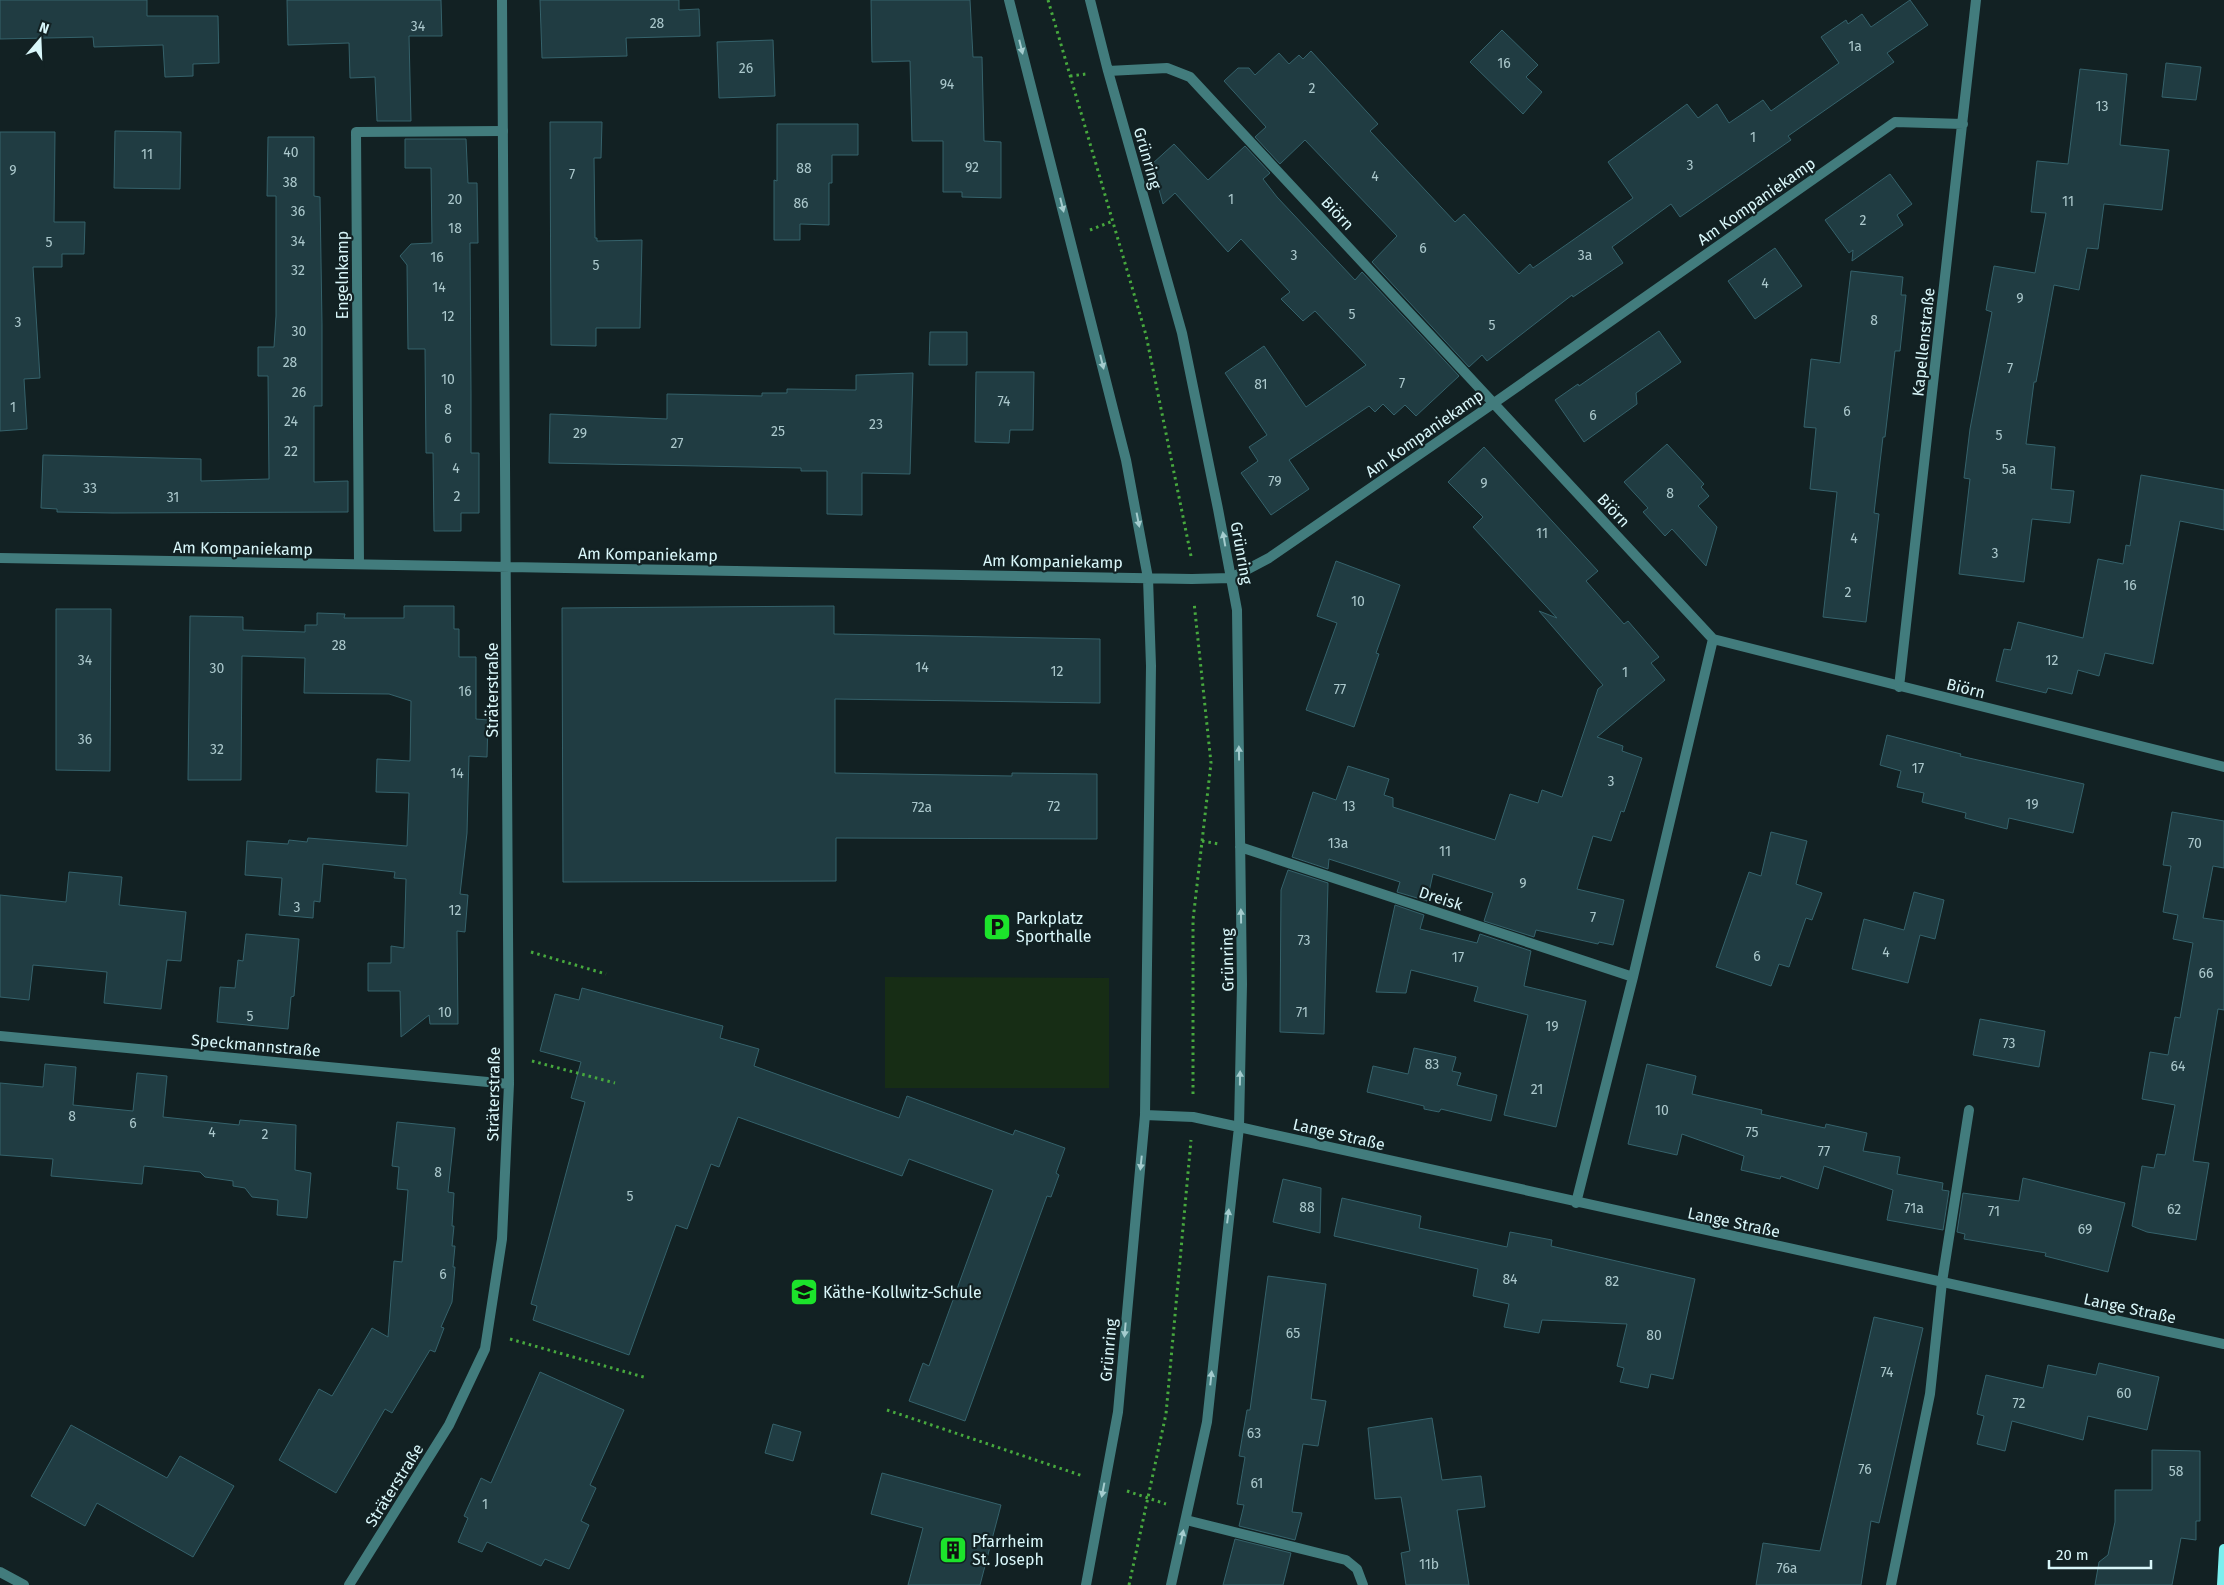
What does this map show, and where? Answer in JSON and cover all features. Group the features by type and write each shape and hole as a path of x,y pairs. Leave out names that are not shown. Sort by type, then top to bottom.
{"street":[{"path":"502,0 506,566"},
{"name":"Grünring","path":"1009,0 1126,460 1148,578 1150,666 1145,1115 1118,1412 1086,1585"},
{"name":"Grünring","path":"1090,0 1108,71 1182,334 1236,610 1242,984 1239,1127 1207,1422 1172,1585"},
{"name":"Kapellenstraße","path":"1899,687 1976,0"},
{"name":"Biörn","path":"1108,71 1167,68 1190,77 1713,639 2224,768"},
{"name":"Am Kompaniekamp","path":"0,558 1231,578 1269,558 1895,122 1963,124"},
{"name":"Engelnkamp","path":"359,564 356,132 503,131"},
{"name":"Sträterstraße","path":"349,1585 449,1424 485,1349 488,1333 502,1240 509,1084 506,566"},
{"path":"1576,1202 1633,977 1713,639"},
{"name":"Dreisk","path":"1240,847 1633,977"},
{"name":"Speckmannstraße","path":"0,1036 509,1084"},
{"path":"1891,1585 1930,1394 1942,1282 1969,1110"},
{"path":"1145,1115 1193,1117 1239,1127"},
{"name":"Lange Straße","path":"1239,1127 2224,1344"},
{"path":"1187,1516 1346,1560 1357,1570 1363,1585"},
{"path":"2222,1585 2224,1549"},
{"path":"0,1572 24,1585"}],"path":[{"path":"508,946 606,974"},
{"path":"509,1055 615,1084"},
{"path":"488,1333 647,1378"},
{"path":"887,1410 1105,1484 1187,1516"}],"green space":[{"path":"885,977 1109,978 1109,1088 885,1088"}],"building":[{"path":"0,0 147,0 147,16 218,16 219,63 193,64 193,76 165,77 163,45 94,47 93,37 0,39"},
{"path":"287,0 441,0 442,36 409,36 411,121 377,121 375,77 350,78 349,43 288,45"},
{"path":"540,0 679,0 679,10 699,9 700,36 626,38 627,56 542,58"},
{"path":"871,0 970,0 973,57 982,57 984,141 1001,142 1001,198 962,197 962,192 943,192 943,141 912,141 910,61 872,62"},
{"path":"1910,0 1928,25 1887,53 1894,62 1788,136 1791,140 1680,217 1671,204 1612,247 1623,263 1573,297 1572,295 1487,361 1482,355 1469,367 1372,262 1397,236 1305,140 1280,164 1255,137 1266,127 1224,81 1238,68 1249,68 1255,75 1279,53 1289,64 1299,55 1303,59 1311,51 1378,124 1370,131 1455,222 1464,214 1519,274 1530,264 1533,268 1633,198 1608,162 1687,104 1698,118 1717,104 1729,123 1763,100 1771,111 1839,63 1821,37 1846,20 1848,24 1862,14 1871,27"},
{"path":"1502,30 1538,65 1526,77 1542,92 1523,114 1470,62"},
{"path":"773,40 775,96 719,98 717,42"},
{"path":"2166,63 2201,67 2196,100 2162,97"},
{"path":"2080,69 2127,74 2120,145 2169,150 2162,210 2104,204 2098,249 2087,248 2079,290 2054,285 2036,382 2034,382 2026,444 2055,447 2051,489 2074,491 2070,523 2032,519 2024,582 1959,574 1970,479 1964,478 1970,429 1992,312 1986,310 1994,266 2035,273 2046,213 2031,212 2037,161 2068,164"},
{"path":"550,122 602,122 601,158 594,158 595,238 597,238 597,241 642,240 640,328 596,328 596,346 551,345"},
{"path":"777,124 858,124 858,155 832,155 832,183 829,183 829,225 800,224 800,240 774,240 774,180 777,181"},
{"path":"115,131 181,132 180,189 114,188"},
{"path":"0,132 55,132 54,222 85,222 84,254 62,254 62,267 33,267 40,378 24,379 27,429 0,431"},
{"path":"268,137 314,137 314,196 320,197 322,406 314,406 314,482 348,481 348,512 113,513 57,512 57,509 41,508 43,455 201,459 201,481 269,479 268,376 258,376 258,347 274,347 276,316 276,196 267,196"},
{"path":"405,139 466,139 468,183 477,183 478,243 470,243 471,453 479,453 479,513 461,513 461,531 434,531 433,453 426,453 425,349 408,349 407,265 400,256 411,244 432,243 431,168 405,168"},
{"path":"1174,144 1208,180 1245,146 1270,173 1263,179 1277,197 1355,280 1362,272 1459,376 1416,416 1405,405 1394,415 1383,404 1375,412 1369,406 1289,460 1309,489 1271,515 1241,473 1258,461 1249,447 1267,435 1225,373 1264,346 1306,407 1366,365 1315,311 1303,321 1281,299 1290,292 1241,239 1228,252 1175,193 1163,204 1152,164"},
{"path":"1890,174 1912,204 1897,215 1903,225 1852,261 1853,250 1849,253 1825,220"},
{"path":"1775,248 1802,286 1755,319 1728,281"},
{"path":"1851,271 1903,277 1901,295 1906,295 1900,351 1895,351 1885,437 1883,437 1874,513 1879,514 1866,622 1823,617 1837,492 1810,489 1816,428 1804,427 1811,359 1840,363"},
{"path":"1659,331 1681,362 1636,393 1637,404 1584,442 1555,400 1578,384 1579,386"},
{"path":"930,332 967,332 967,365 929,365"},
{"path":"976,372 1034,372 1033,430 1010,430 1009,443 975,442"},
{"path":"913,373 910,474 862,473 862,515 827,514 827,471 801,471 801,468 549,463 550,414 667,419 667,394 762,396 762,393 787,393 787,389 856,390 856,375"},
{"path":"1667,444 1704,484 1701,487 1709,496 1698,506 1717,527 1706,566 1672,529 1665,536 1643,512 1648,508 1624,482"},
{"path":"1484,447 1598,571 1586,581 1624,624 1628,621 1659,657 1651,663 1665,680 1597,737 1623,746 1622,751 1642,758 1624,812 1621,811 1611,841 1593,836 1577,889 1624,900 1613,945 1599,942 1598,944 1536,930 1534,937 1484,921 1493,893 1433,874 1427,901 1397,892 1400,882 1329,859 1328,869 1292,857 1313,792 1336,800 1348,766 1389,779 1384,795 1393,798 1393,807 1495,840 1510,794 1538,803 1542,790 1562,797 1598,689 1603,685 1539,611 1557,618 1473,527 1483,517 1448,482"},
{"path":"2141,475 2224,490 2224,530 2180,521 2153,664 2105,653 2099,676 2078,670 2072,694 2048,688 2046,693 1996,681 2004,649 2011,650 2018,622 2083,638 2098,559 2123,564 2126,545 2130,546"},
{"path":"1336,561 1400,585 1376,653 1379,654 1354,727 1306,710 1337,623 1317,616"},
{"path":"404,606 454,606 454,629 459,629 459,657 476,657 476,719 488,720 487,757 469,756 467,833 460,894 468,895 465,932 457,931 458,1024 430,1024 429,1015 401,1037 400,991 368,991 368,963 391,963 391,946 404,948 406,879 394,878 395,872 323,864 320,902 314,901 313,918 279,915 282,878 245,875 247,841 288,844 289,840 307,842 308,838 407,846 409,793 376,792 377,759 410,761 411,701 389,694 304,693 305,658 242,656 241,780 188,780 190,616 243,617 243,630 305,632 305,625 317,625 317,613 345,614 344,618 404,618"},
{"path":"834,606 834,634 1100,639 1100,703 835,699 835,773 1012,776 1012,773 1097,774 1097,839 836,838 836,881 563,882 562,608"},
{"path":"56,609 111,609 110,771 56,770"},
{"path":"1887,735 1961,754 1960,756 2084,784 2073,833 2009,818 2007,829 1965,818 1966,813 1922,802 1924,793 1897,787 1901,771 1880,765"},
{"path":"2172,812 2224,821 2224,868 2213,866 2203,918 2224,921 2224,1010 2218,1009 2193,1161 2209,1163 2196,1240 2147,1232 2132,1226 2142,1166 2154,1168 2157,1154 2165,1155 2175,1105 2142,1099 2150,1052 2168,1055 2175,1017 2180,1018 2193,943 2173,939 2178,915 2163,912 2171,866 2163,865"},
{"path":"1771,832 1807,841 1796,884 1822,893 1812,920 1806,918 1789,967 1779,964 1771,986 1716,967 1749,872 1761,876"},
{"path":"1288,870 1328,883 1324,1034 1280,1032 1281,890"},
{"path":"69,872 122,877 119,905 186,912 181,961 167,960 161,1009 104,1003 107,972 33,965 29,1000 0,997 0,895 66,902"},
{"path":"1914,892 1944,900 1935,939 1920,935 1908,983 1852,969 1864,919 1904,930"},
{"path":"1395,905 1424,915 1420,929 1477,943 1480,934 1531,951 1524,986 1586,1001 1556,1127 1504,1115 1528,1015 1474,1001 1478,987 1411,970 1406,993 1376,992"},
{"path":"246,934 299,939 294,996 291,997 288,1029 217,1022 220,987 235,988 238,960 243,961"},
{"path":"582,988 723,1026 720,1038 759,1049 754,1066 899,1118 907,1096 1013,1135 1015,1130 1065,1148 1056,1173 1059,1175 1051,1197 1047,1196 965,1421 909,1401 923,1363 929,1366 993,1190 909,1159 902,1176 738,1117 719,1167 711,1164 687,1229 676,1225 629,1355 533,1320 537,1306 531,1304 585,1102 571,1098 581,1062 540,1051 555,994 579,1000"},
{"path":"1980,1019 2045,1031 2039,1067 1973,1055"},
{"path":"1414,1048 1456,1057 1452,1071 1461,1073 1457,1085 1497,1095 1491,1121 1441,1109 1439,1112 1424,1109 1424,1106 1367,1092 1373,1066 1408,1074"},
{"path":"45,1064 76,1067 73,1105 133,1111 137,1073 167,1076 163,1117 239,1125 240,1120 296,1125 295,1170 311,1173 307,1218 277,1215 278,1200 252,1197 245,1188 233,1186 233,1181 205,1177 200,1172 144,1166 142,1184 51,1176 53,1159 0,1155 0,1083 43,1087"},
{"path":"1647,1064 1696,1076 1692,1094 1762,1110 1761,1114 1825,1128 1826,1124 1867,1133 1863,1151 1900,1157 1897,1174 1943,1183 1942,1190 1949,1191 1943,1230 1887,1220 1893,1190 1824,1166 1818,1189 1781,1176 1780,1179 1741,1170 1744,1156 1682,1134 1677,1155 1628,1144"},
{"path":"397,1122 455,1128 448,1192 454,1193 452,1246 455,1246 453,1267 455,1267 452,1302 441,1327 444,1328 435,1352 430,1350 392,1413 385,1409 336,1493 279,1460 319,1389 332,1396 372,1328 388,1337 394,1261 402,1262 408,1190 397,1189 399,1167 392,1166"},
{"path":"2023,1178 2125,1203 2108,1272 2045,1256 2046,1253 1964,1239 1965,1234 1957,1232 1963,1193 2019,1201"},
{"path":"1283,1179 1321,1188 1320,1233 1273,1222"},
{"path":"1342,1198 1421,1216 1419,1228 1507,1247 1510,1232 1552,1240 1551,1246 1695,1279 1673,1379 1651,1374 1648,1388 1620,1382 1624,1368 1617,1366 1627,1324 1542,1320 1539,1333 1504,1327 1509,1304 1473,1296 1478,1269 1334,1236"},
{"path":"1268,1276 1326,1284 1311,1399 1326,1401 1318,1446 1303,1444 1292,1512 1302,1513 1295,1540 1239,1526 1244,1505 1237,1504 1245,1457 1239,1456 1247,1410 1250,1410"},
{"path":"1874,1317 1923,1328 1879,1523 1871,1521 1861,1585 1756,1585 1763,1543 1820,1551"},
{"path":"2099,1363 2159,1377 2147,1430 2088,1416 2083,1440 2012,1421 2005,1451 1977,1444 1984,1416 1977,1414 1986,1375 2043,1388 2048,1365 2096,1375"},
{"path":"540,1372 624,1410 590,1485 596,1488 581,1521 589,1525 569,1569 545,1559 541,1566 487,1542 482,1552 458,1542 468,1518 464,1516 481,1478 491,1483"},
{"path":"1432,1418 1442,1480 1481,1476 1485,1507 1457,1510 1469,1585 1406,1585 1401,1553 1410,1551 1401,1497 1375,1499 1368,1428"},
{"path":"773,1424 801,1432 793,1461 765,1453"},
{"path":"71,1425 167,1478 180,1456 234,1486 193,1557 97,1503 85,1526 31,1496"},
{"path":"2152,1450 2200,1451 2200,1521 2196,1521 2196,1540 2181,1538 2172,1585 2095,1585 2099,1562 2108,1555 2115,1522 2115,1490 2152,1490"},
{"name":"Pfarrheim St. Joseph","path":"882,1473 1001,1505 980,1585 908,1585 923,1528 871,1514"},
{"path":"1235,1539 1291,1553 1283,1585 1223,1585"}],"place":[{"name":"Parkplatz Sporthalle","path":"997,927"},
{"name":"Käthe-Kollwitz-Schule","path":"804,1292"},
{"name":"Pfarrheim St. Joseph","path":"953,1550"}]}
